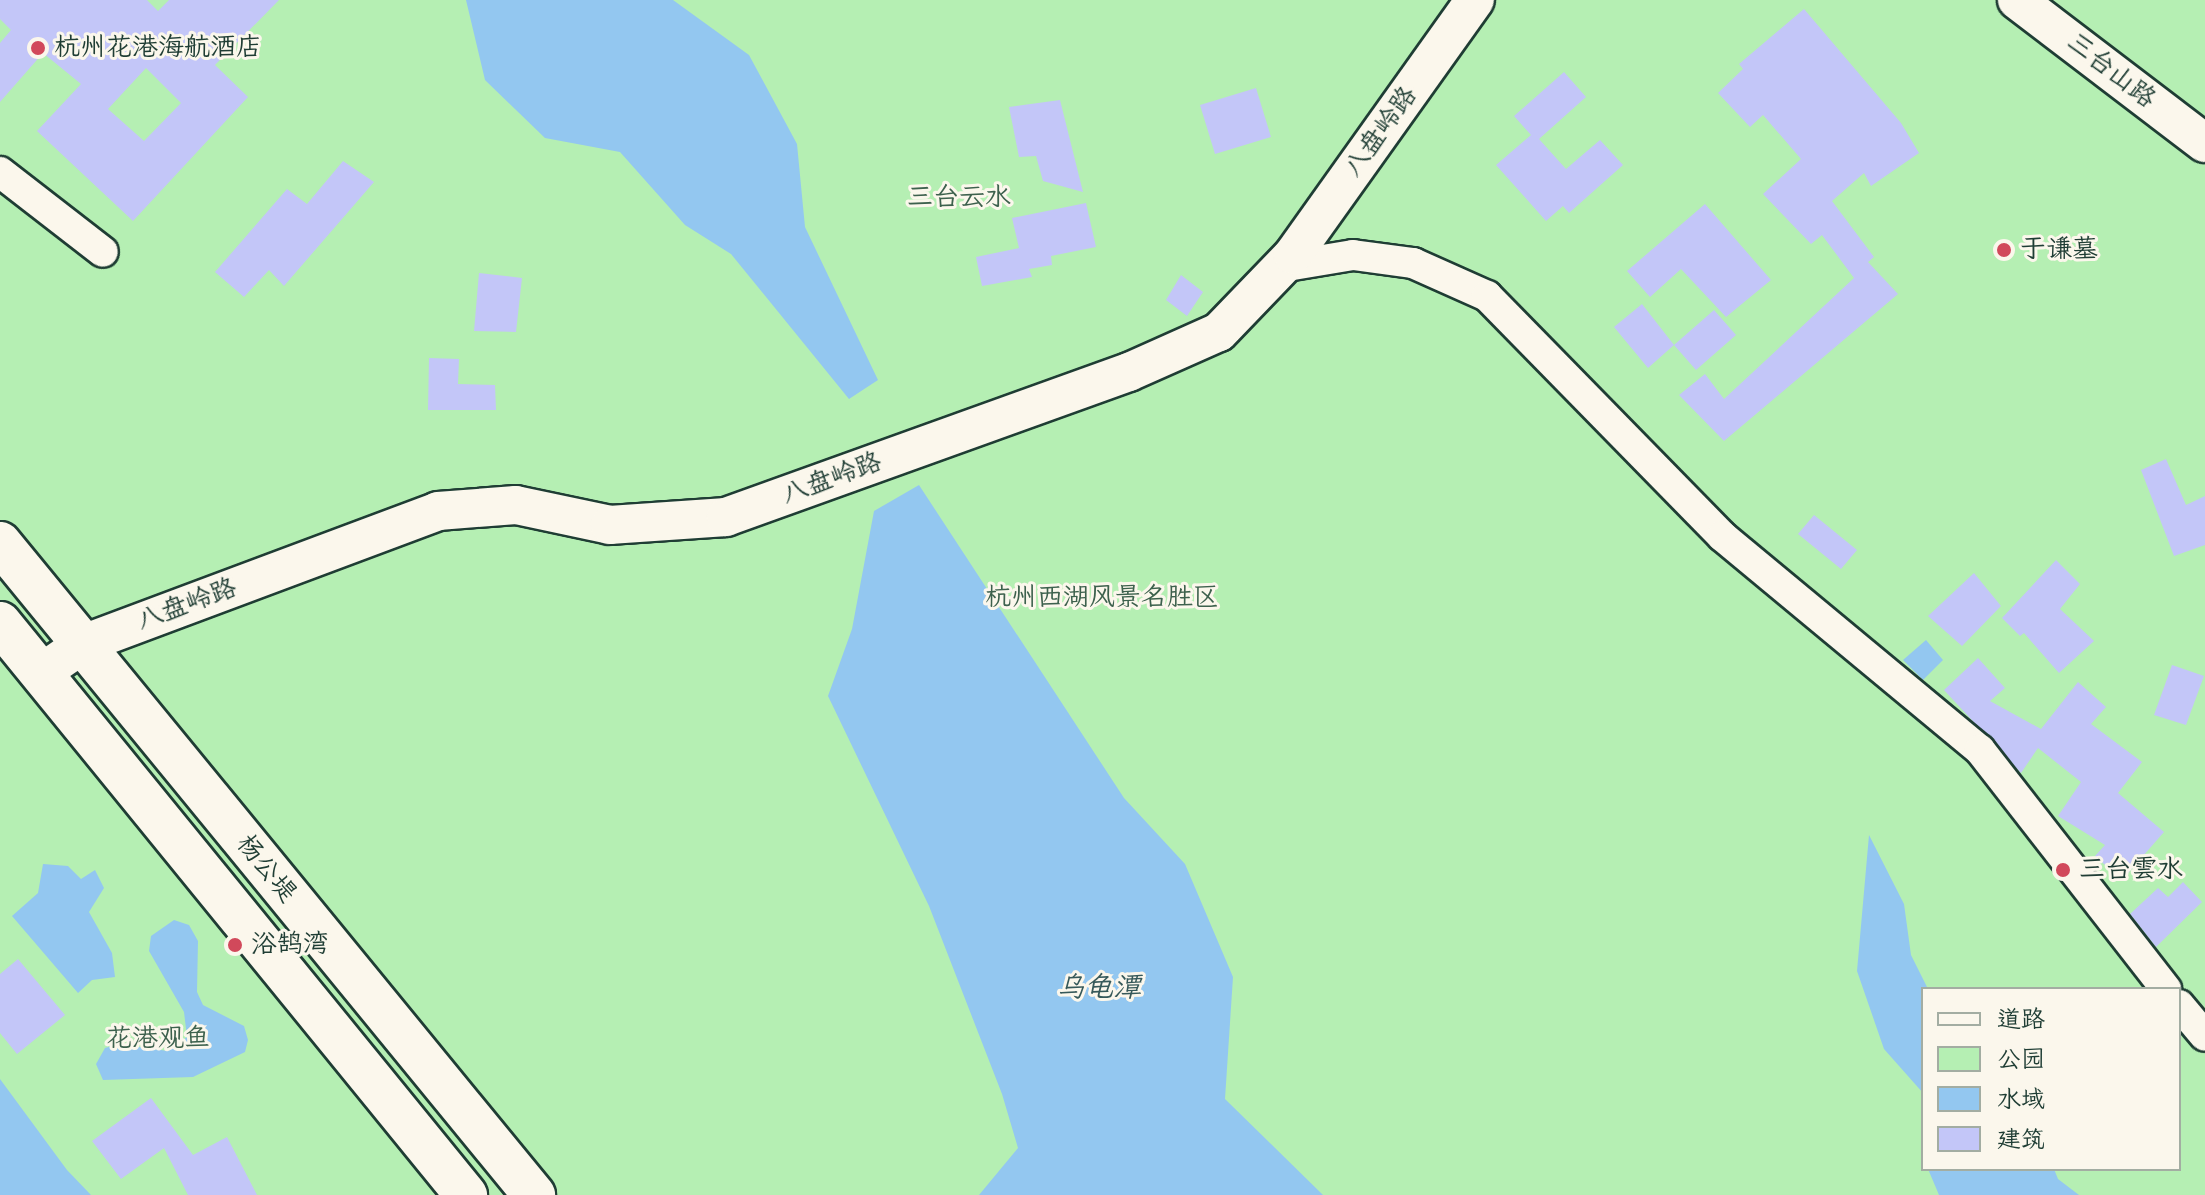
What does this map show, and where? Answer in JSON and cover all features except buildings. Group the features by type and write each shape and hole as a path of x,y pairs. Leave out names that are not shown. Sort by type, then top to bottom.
{"main road":[{"name":"杨公堤","path":"0,543 534,1195"},
{"name":"杨公堤","path":"0,623 466,1195"}],"street":[{"name":"八盘岭路","path":"41,673 83,644 438,511 516,505 610,525 726,517 1129,372 1219,332 1281,267 1475,0"},
{"name":"三台山路","path":"2017,0 2205,143"},
{"path":"0,172 103,252"},
{"path":"1281,267 1353,255 1413,263 1487,296 1722,536 1980,750 2164,987"},
{"path":"2181,1007 2205,1036"}],"green space":[{"name":"杭州西湖风景名胜区","path":"0,0 2205,0 2205,1195 0,1195"}],"water":[{"path":"466,0 673,0 749,55 797,144 805,227 878,380 849,399 731,254 685,225 620,152 545,138 485,80"},
{"name":"乌龟潭","path":"919,485 1124,798 1185,864 1233,977 1225,1099 1323,1195 979,1195 1018,1148 1002,1094 929,906 828,696 852,629 874,511"},
{"path":"1926,640 1943,660 1923,680 1903,660"},
{"path":"1869,835 1904,904 1911,955 1927,987 1921,987 1921,1091 1884,1049 1857,971"},
{"path":"43,864 68,866 81,879 95,870 104,888 89,912 112,953 115,977 92,980 78,993 12,916 38,893"},
{"path":"174,920 189,925 198,941 197,992 203,1005 244,1026 248,1040 245,1052 193,1077 103,1080 96,1064 105,1048 118,1044 168,1051 187,1037 184,1012 149,951 151,936"},
{"path":"0,1079 67,1170 91,1195 0,1195"},
{"path":"1929,1171 2055,1171 2058,1179 2079,1195 1939,1195"}],"place":[{"name":"杭州花港海航酒店","path":"38,48"},
{"name":"于谦墓","path":"2004,250"},
{"name":"三台雲水","path":"2063,870"},
{"name":"浴鹄湾","path":"235,945"}],"park label":[{"name":"三台云水","path":"959,198"},
{"name":"花港观鱼","path":"158,1039"}]}
